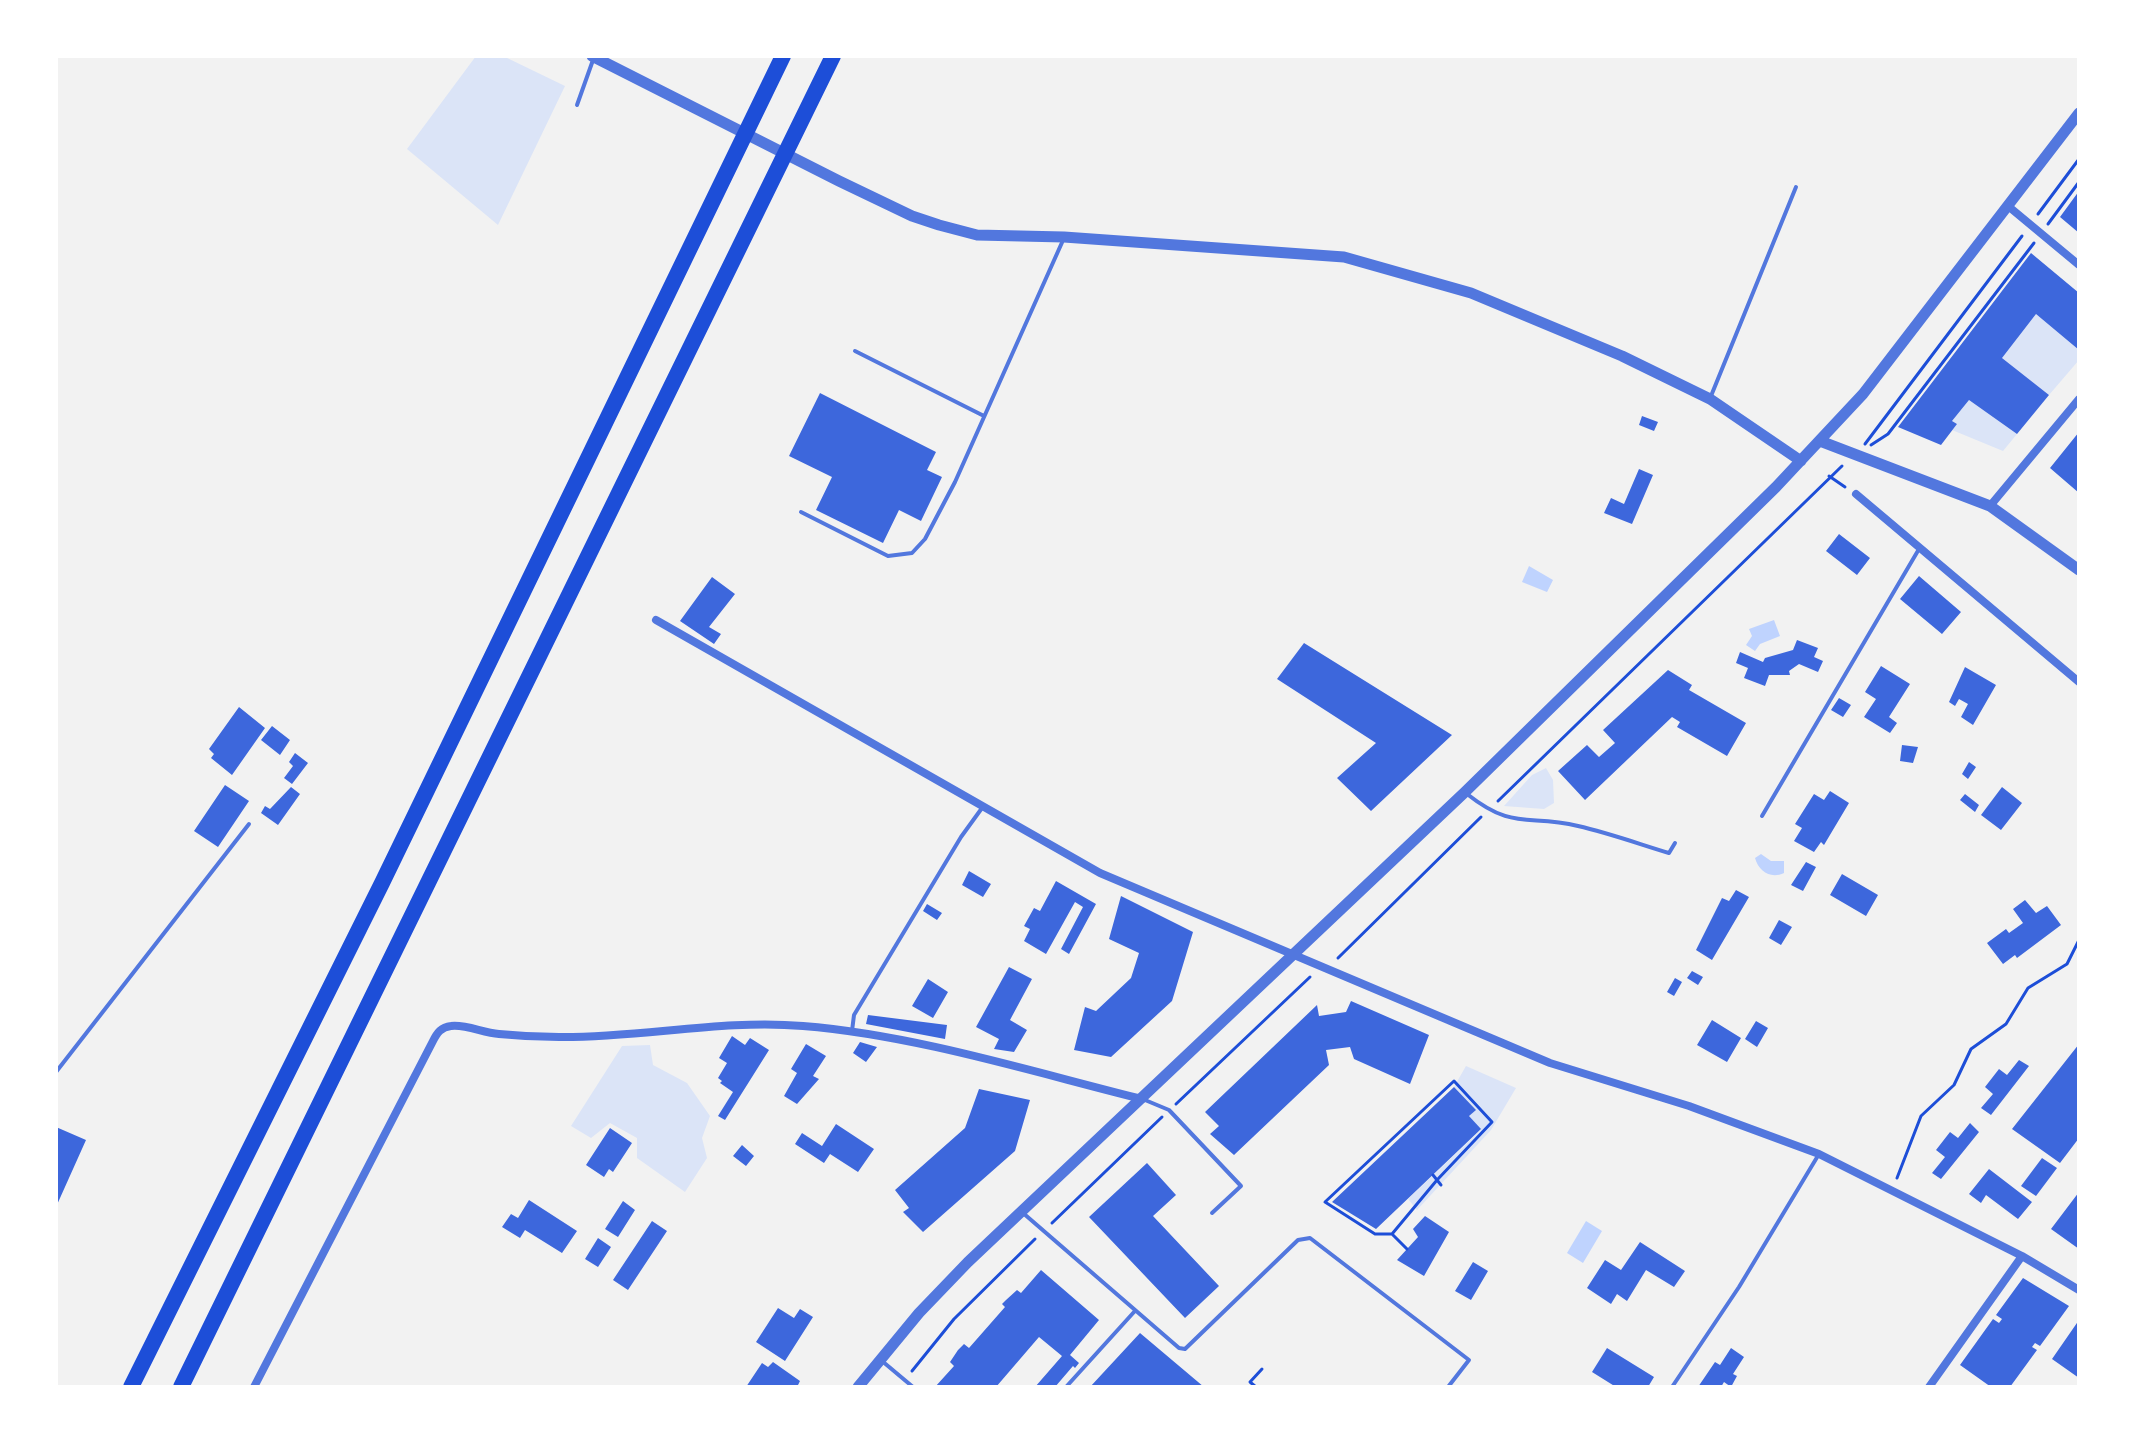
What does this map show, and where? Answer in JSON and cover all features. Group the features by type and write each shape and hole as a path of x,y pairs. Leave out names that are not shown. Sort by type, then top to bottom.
{"highway":[{"path":"131,1387 375,896 783,56"},
{"path":"181,1387 833,56"}],"street":[{"path":"593,57 912,216 977,235 1064,237 1313,253 1379,264 1471,293 1622,356 1710,399 1801,461"},
{"path":"858,1387 919,1313 1021,1211 1465,792 1801,461 1863,394 2079,113"},
{"path":"2008,206 2079,265"},
{"path":"1990,506 2079,399"},
{"path":"1820,441 1990,506 2079,570"},
{"path":"1856,494 2079,682"},
{"path":"656,620 1100,873 1550,1063 1689,1106 1819,1154 1894,1189 2022,1256 2079,1290"},
{"path":"254,1387 439,1030 450,1026 496,1034 607,1037 769,1024 852,1032 1143,1099"},
{"path":"1929,1387 2022,1256"}],"lane":[{"path":"577,105 593,57"},
{"path":"1710,399 1796,187"},
{"path":"801,512 888,556 912,553 925,539 955,482 1064,237"},
{"path":"855,351 984,416"},
{"path":"1762,816 1920,547"},
{"path":"1465,792 1488,810 1509,820 1577,826 1669,853 1675,843"},
{"path":"852,1032 854,1015 961,837 984,806"},
{"path":"56,1072 249,824"},
{"path":"1143,1099 1169,1110 1241,1186 1212,1213"},
{"path":"1672,1387 1739,1287 1819,1154"},
{"path":"1021,1211 1134,1312 1179,1348 1185,1349 1298,1240 1310,1238 1469,1360 1448,1387"},
{"path":"1066,1387 1134,1312"},
{"path":"880,1360 913,1387"}],"path":[{"path":"1858,453 2079,159"},
{"path":"905,1381 954,1319 1169,1110 1488,810 1720,587 1829,476 1888,434 2079,182"},
{"path":"1829,476 1856,494"},
{"path":"1894,1189 1921,1116 1949,1091 1975,1045 2006,1024 2028,988 2067,964 2079,940"},
{"path":"1392,1234 1492,1122 1454,1081 1325,1202 1375,1234 1392,1234 1407,1249"},
{"path":"1433,1175 1441,1185"},
{"path":"1256,1387 1250,1382 1262,1369"}],"shaded area":[{"path":"476,56 503,56 565,86 498,225 407,149"},
{"path":"2036,314 2079,350 2079,360 2049,395 2002,358"},
{"path":"1969,400 2017,434 2003,451 1952,430 1957,424 1952,421"},
{"path":"1546,768 1553,780 1554,803 1544,809 1504,806 1532,775"},
{"path":"650,1045 653,1065 687,1083 710,1116 702,1138 707,1158 685,1192 637,1158 637,1138 610,1123 591,1138 571,1126 622,1046"},
{"path":"1466,1066 1516,1088 1491,1130 1417,1210 1408,1199 1481,1130 1469,1116 1475,1109 1454,1087"}],"water":[{"path":"1529,566 1553,580 1547,592 1522,582"},
{"path":"1774,620 1780,636 1760,644 1755,651 1746,645 1752,636 1749,629"},
{"path":"1761,854 1771,861 1784,861 1784,873 1770,875 1763,870 1755,858"},
{"path":"1586,1221 1602,1231 1583,1263 1567,1253"}],"building":[{"path":"2079,191 2079,233 2060,217"},
{"path":"2031,253 2079,293 2079,350 2036,314 2002,358 2049,395 2017,434 1969,400 1952,421 1957,424 1941,445 1898,427"},
{"path":"820,393 936,452 927,470 942,477 921,521 899,510 883,543 816,510 832,477 789,456"},
{"path":"1642,416 1658,422 1654,431 1639,425"},
{"path":"2079,432 2079,493 2050,468"},
{"path":"1639,469 1653,475 1632,524 1604,513 1611,498 1624,504"},
{"path":"1839,534 1870,558 1857,575 1826,551"},
{"path":"1919,576 1961,612 1942,634 1900,599"},
{"path":"712,577 735,594 709,627 721,634 714,644 680,621"},
{"path":"1797,640 1818,648 1814,657 1823,661 1818,672 1799,664 1789,671 1790,675 1769,675 1765,686 1744,678 1748,668 1736,663 1740,652 1763,662 1765,658 1793,650"},
{"path":"1304,643 1452,735 1371,811 1337,778 1376,743 1277,679"},
{"path":"1881,666 1910,684 1889,717 1897,723 1890,733 1864,717 1876,699 1865,692"},
{"path":"1965,667 1996,685 1973,725 1961,717 1968,704 1959,699 1955,706 1949,702"},
{"path":"1668,670 1692,685 1689,690 1746,723 1727,756 1677,727 1680,722 1672,717 1585,800 1558,771 1587,745 1599,757 1615,743 1603,730"},
{"path":"1839,698 1851,705 1843,717 1831,710"},
{"path":"239,707 265,728 232,775 211,758 214,754 209,749"},
{"path":"272,726 290,740 280,755 261,740"},
{"path":"1902,745 1918,747 1913,763 1900,761"},
{"path":"295,753 308,763 292,784 284,778 293,766 289,762"},
{"path":"1969,762 1976,767 1968,779 1962,774"},
{"path":"225,785 249,801 218,847 194,831"},
{"path":"291,787 300,794 278,825 261,813 265,806 270,809"},
{"path":"2002,787 2022,803 2001,830 1981,815"},
{"path":"1830,791 1849,803 1824,845 1821,842 1814,852 1794,841 1802,828 1795,824 1814,794 1824,800"},
{"path":"1965,794 1979,805 1975,812 1960,800"},
{"path":"1806,862 1816,867 1803,891 1791,885"},
{"path":"969,871 991,884 983,897 962,885"},
{"path":"1842,874 1878,895 1866,916 1830,895"},
{"path":"1056,881 1096,904 1069,954 1061,949 1083,907 1075,902 1046,954 1024,941 1030,929 1024,926 1034,908 1040,911"},
{"path":"1736,890 1749,897 1712,960 1696,950 1722,898 1729,901"},
{"path":"1121,896 1193,932 1172,1001 1111,1057 1074,1050 1085,1007 1096,1011 1131,978 1139,953 1109,939"},
{"path":"2025,900 2036,913 2047,906 2061,925 2017,958 2015,955 2003,964 1987,943 2006,929 2009,933 2023,923 2013,909"},
{"path":"927,904 942,913 937,920 923,911"},
{"path":"1779,920 1792,927 1781,945 1769,938"},
{"path":"1009,967 1032,979 1010,1020 1027,1030 1014,1052 994,1049 999,1039 976,1027"},
{"path":"1692,971 1703,977 1698,985 1687,978"},
{"path":"1675,978 1682,982 1674,996 1667,992"},
{"path":"928,979 948,992 933,1018 912,1006"},
{"path":"1351,1001 1429,1035 1410,1084 1354,1059 1350,1047 1326,1050 1329,1065 1234,1155 1210,1134 1219,1126 1205,1112 1317,1005 1319,1016 1346,1012"},
{"path":"868,1015 947,1025 945,1039 866,1024"},
{"path":"1712,1020 1741,1038 1727,1062 1697,1045"},
{"path":"1756,1021 1768,1028 1757,1047 1745,1039"},
{"path":"732,1036 745,1045 750,1038 769,1050 725,1120 718,1116 733,1092 720,1083 722,1081 718,1078 727,1063 719,1058"},
{"path":"860,1042 877,1047 866,1062 853,1053"},
{"path":"806,1044 826,1056 813,1076 819,1079 797,1104 784,1096 797,1073 791,1069"},
{"path":"2079,1044 2079,1138 2060,1163 2012,1129"},
{"path":"2019,1060 2029,1066 1991,1115 1981,1108 1993,1094 1985,1087 1999,1069 2007,1075"},
{"path":"1454,1087 1476,1110 1469,1116 1481,1129 1376,1229 1332,1202"},
{"path":"979,1089 1030,1100 1015,1151 923,1232 903,1212 909,1208 895,1190 965,1128"},
{"path":"1970,1123 1979,1132 1941,1179 1932,1173 1945,1157 1936,1150 1950,1132 1958,1138"},
{"path":"836,1124 874,1149 858,1172 830,1154 824,1163 795,1144 802,1133 822,1146"},
{"path":"56,1127 86,1140 56,1207"},
{"path":"610,1128 632,1143 613,1172 609,1169 604,1177 586,1165"},
{"path":"742,1145 754,1156 746,1166 733,1156"},
{"path":"2042,1158 2057,1168 2036,1196 2021,1186"},
{"path":"1147,1163 1176,1195 1153,1216 1219,1286 1185,1318 1089,1217"},
{"path":"1989,1169 2032,1202 2018,1219 1986,1195 1981,1203 1969,1194"},
{"path":"2079,1192 2079,1249 2051,1229"},
{"path":"529,1200 577,1231 562,1253 525,1230 520,1238 502,1227 511,1214 518,1218"},
{"path":"623,1201 635,1210 618,1237 605,1229"},
{"path":"1425,1216 1449,1232 1424,1276 1397,1260 1418,1237 1413,1229"},
{"path":"652,1221 667,1231 628,1290 613,1280"},
{"path":"598,1238 611,1247 598,1267 585,1259"},
{"path":"1640,1242 1685,1271 1674,1287 1646,1270 1627,1301 1617,1294 1611,1304 1587,1288 1605,1260 1621,1270"},
{"path":"1473,1262 1488,1271 1471,1300 1455,1291"},
{"path":"1041,1270 1099,1320 1070,1355 1079,1363 1075,1368 1073,1366 1055,1387 1035,1387 1062,1356 1039,1337 996,1387 935,1387 954,1366 950,1362 958,1350 964,1344 969,1348 1005,1307 1002,1304 1017,1290 1021,1293"},
{"path":"2023,1278 2069,1306 2040,1346 2035,1343 2032,1347 2037,1350 2010,1387 1991,1387 1960,1365 1993,1319 1999,1323 2002,1319 1996,1315"},
{"path":"778,1308 794,1318 800,1309 813,1317 785,1361 756,1342"},
{"path":"2079,1320 2079,1378 2052,1359"},
{"path":"1140,1333 1204,1387 1090,1387"},
{"path":"1607,1348 1654,1377 1648,1387 1616,1387 1592,1372"},
{"path":"1731,1348 1744,1357 1733,1374 1737,1376 1731,1387 1724,1382 1721,1387 1698,1387 1715,1362 1720,1365"},
{"path":"773,1362 800,1381 797,1387 746,1387 762,1363 768,1367"}]}
